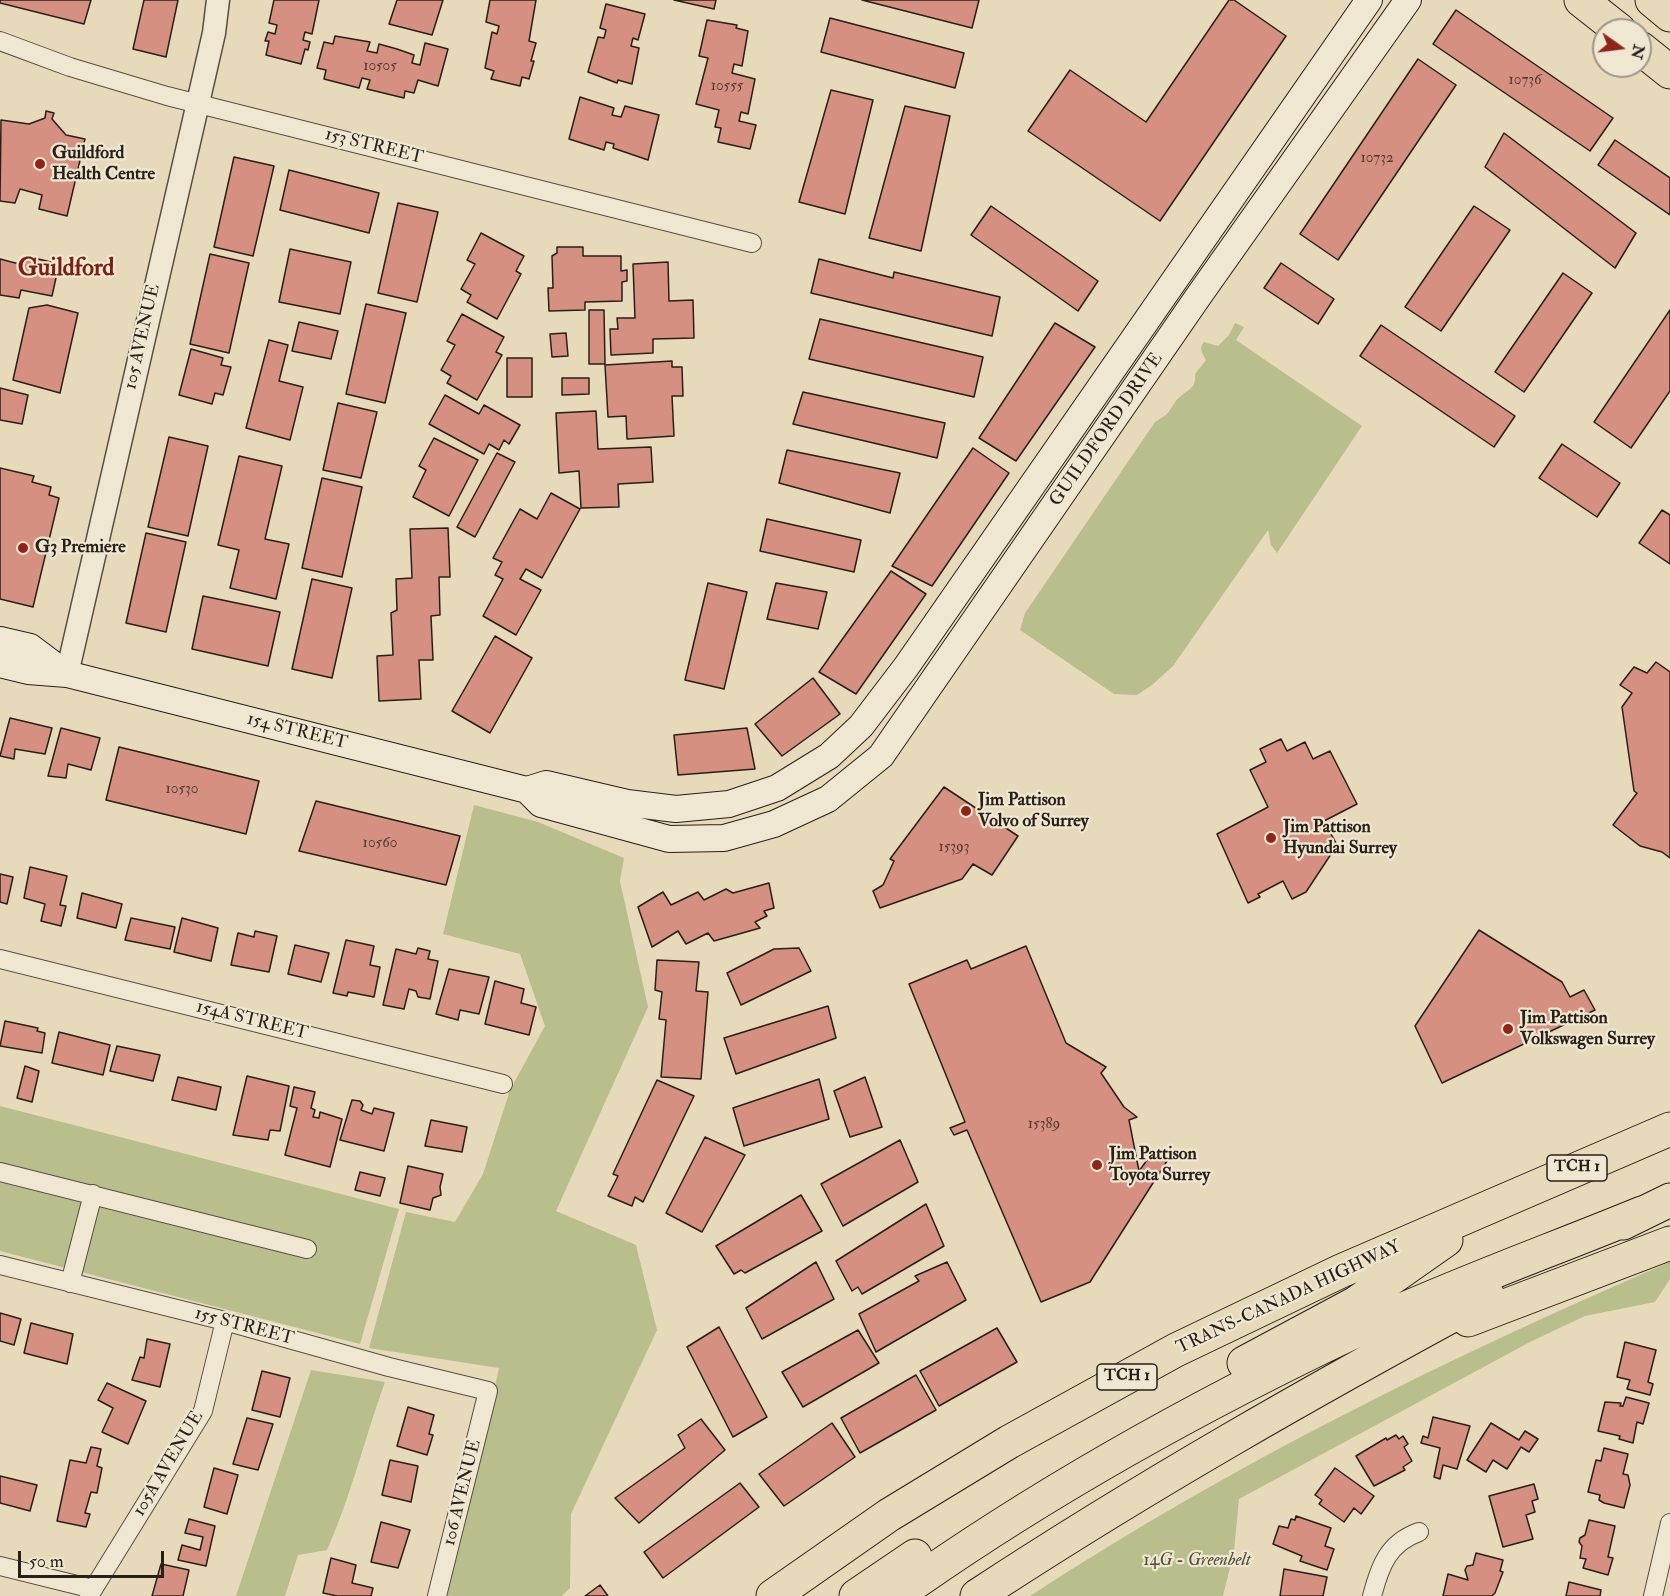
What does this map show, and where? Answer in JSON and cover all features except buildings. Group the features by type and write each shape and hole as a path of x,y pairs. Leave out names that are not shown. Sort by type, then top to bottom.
{"highway":[{"path":"1581,0 1604,18"},
{"path":"1652,0 1670,15"},
{"path":"1652,58 1670,72"},
{"name":"TRANS-CANADA HIGHWAY","path":"773,1596 899,1509 1009,1442 1176,1350 1341,1271 1663,1130"},
{"path":"856,1596 1032,1482 1197,1388 1356,1303 1504,1200"},
{"path":"977,1596 1064,1539 1226,1441 1383,1353 1656,1207"},
{"path":"896,1596 1042,1501 1206,1406 1368,1326 1656,1207"},
{"path":"1383,1353 1670,1243"}],"main road":[{"name":"GUILDFORD DRIVE","path":"777,788 829,756 861,726 906,667 1369,0"},
{"name":"GUILDFORD DRIVE","path":"774,825 828,799 881,756 1200,294 1408,0"},
{"name":"154 STREET","path":"0,640 30,647 67,674"},
{"name":"154 STREET","path":"0,664 28,671 67,674 527,790 541,804 669,839 724,838 774,825"},
{"name":"154 STREET","path":"527,790 546,784 627,803 676,809 729,804 777,788"}],"street":[{"name":"105 AVENUE","path":"67,674 196,102 214,33 218,0"},
{"name":"153 STREET","path":"0,41 70,67 196,102 752,243"},
{"name":"154A STREET","path":"0,959 503,1084"},
{"path":"0,1172 307,1249"},
{"path":"70,1283 93,1194"},
{"name":"155 STREET","path":"0,1265 225,1321 389,1367 488,1391"},
{"name":"105A AVENUE","path":"91,1593 203,1411 225,1321"},
{"name":"106 AVENUE","path":"437,1596 488,1391"},
{"path":"1653,1596 1670,1523"},
{"path":"1372,1596 1380,1566 1403,1538 1419,1532"},
{"path":"0,1566 91,1593"}],"green space":[{"path":"1235,323 1244,327 1236,340 1362,426 1277,553 1271,545 1268,530 1173,666 1137,695 1114,694 1020,630 1025,613 1155,422 1166,415 1179,397 1194,384 1195,374 1206,360 1202,344 1204,342 1218,346 1229,335"},
{"path":"474,805 538,822 624,858 620,881 648,1007 556,1211 636,1245 657,1330 571,1514 570,1588 562,1596 447,1596 499,1368 369,1348 406,1212 455,1222 483,1174 510,1090 545,1026 520,954 443,934"},
{"path":"0,1106 399,1209 360,1344 0,1251"},
{"name":"14G - Greenbelt","path":"1670,1262 1670,1279 1655,1302 1585,1316 1530,1342 1239,1499 1234,1551 1223,1596 1030,1596 1184,1501 1343,1415 1505,1336"},
{"path":"311,1370 385,1382 327,1550 298,1555 285,1596 236,1596"}],"place":[{"name":"Guildford Health Centre","path":"40,164"},
{"name":"G3 Premiere","path":"23,548"},
{"name":"Jim Pattison Volvo of Surrey","path":"966,811"},
{"name":"Jim Pattison Hyundai Surrey","path":"1271,838"},
{"name":"Jim Pattison Volkswagen Surrey","path":"1508,1029"},
{"name":"Jim Pattison Toyota Surrey","path":"1097,1165"}],"district":[{"name":"Guildford","path":"66,270"}]}
